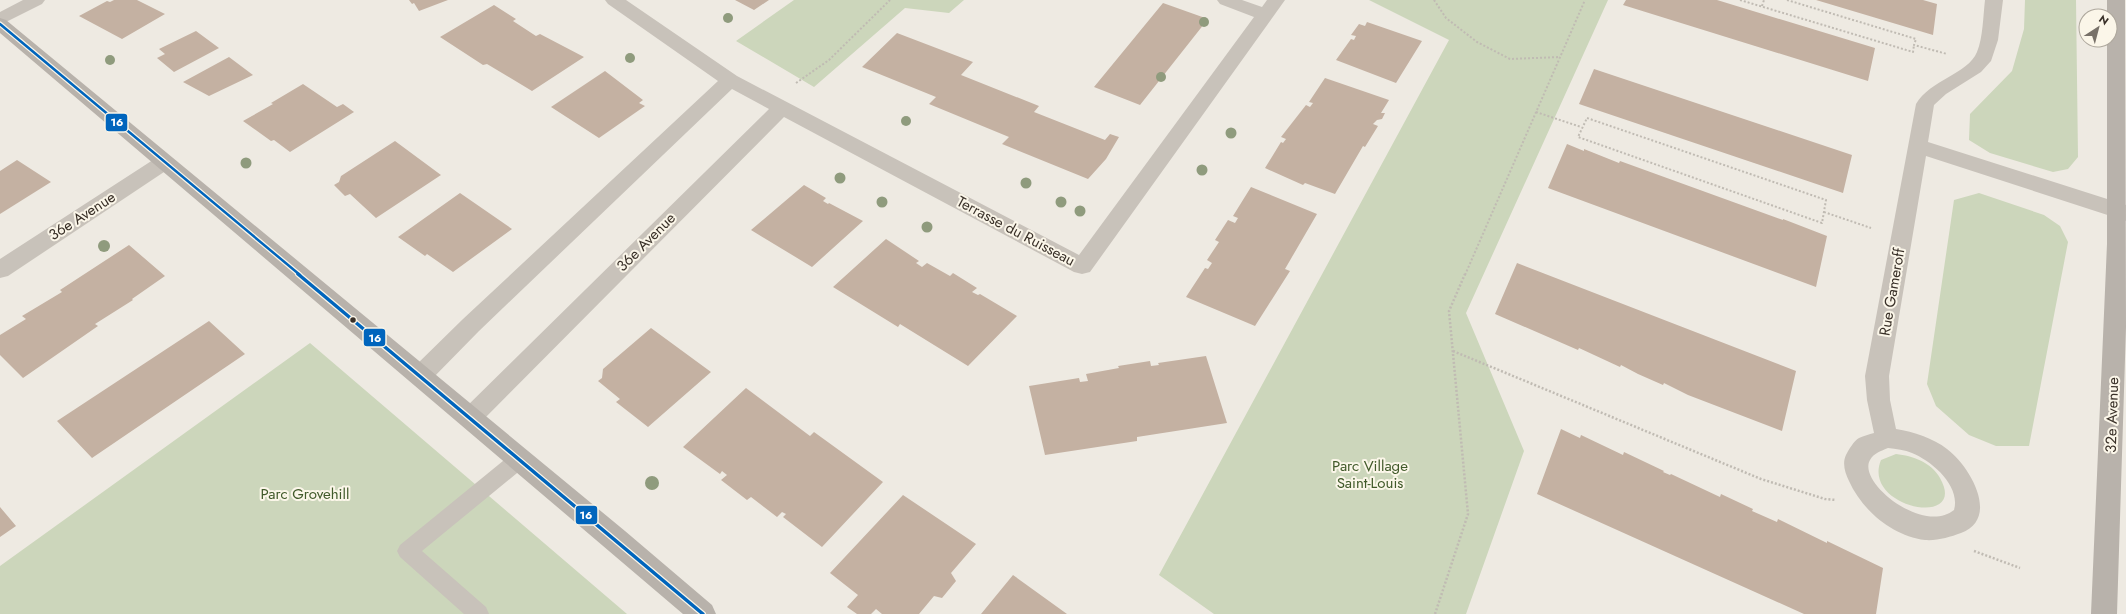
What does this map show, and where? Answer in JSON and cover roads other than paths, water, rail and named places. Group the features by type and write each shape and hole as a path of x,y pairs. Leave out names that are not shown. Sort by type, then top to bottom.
{"street":[{"path":"0,19 36,0"},
{"path":"614,0 730,80 775,105"},
{"name":"Terrasse du Ruisseau","path":"775,105 1082,266 1271,7 1226,0"},
{"name":"Rue Gameroff","path":"1887,438 1880,415 1877,395 1877,376 1925,104 1930,97 1944,85 1970,71 1980,63 1986,53 1994,0"},
{"name":"32e Avenue","path":"2104,614 2118,244 2122,212 2116,0"},
{"path":"0,24 163,163 421,375 470,418 521,458 703,614"},
{"path":"421,375 471,325 730,80"},
{"name":"36e Avenue","path":"470,418 775,105"},
{"path":"1918,146 2122,212"},
{"name":"36e Avenue","path":"0,270 163,163"},
{"path":"1887,438 1904,440 1922,446 1939,456 1953,468 1963,482 1968,497 1967,510 1960,520 1948,526 1924,528 1895,516 1873,499 1864,489 1857,474 1856,460 1861,448 1872,441 1887,438"}],"lane":[{"path":"479,614 407,551 521,458"}],"park label":[{"name":"Parc Village Saint-Louis","path":"1370,474"},
{"name":"Parc Grovehill","path":"305,494"}]}
